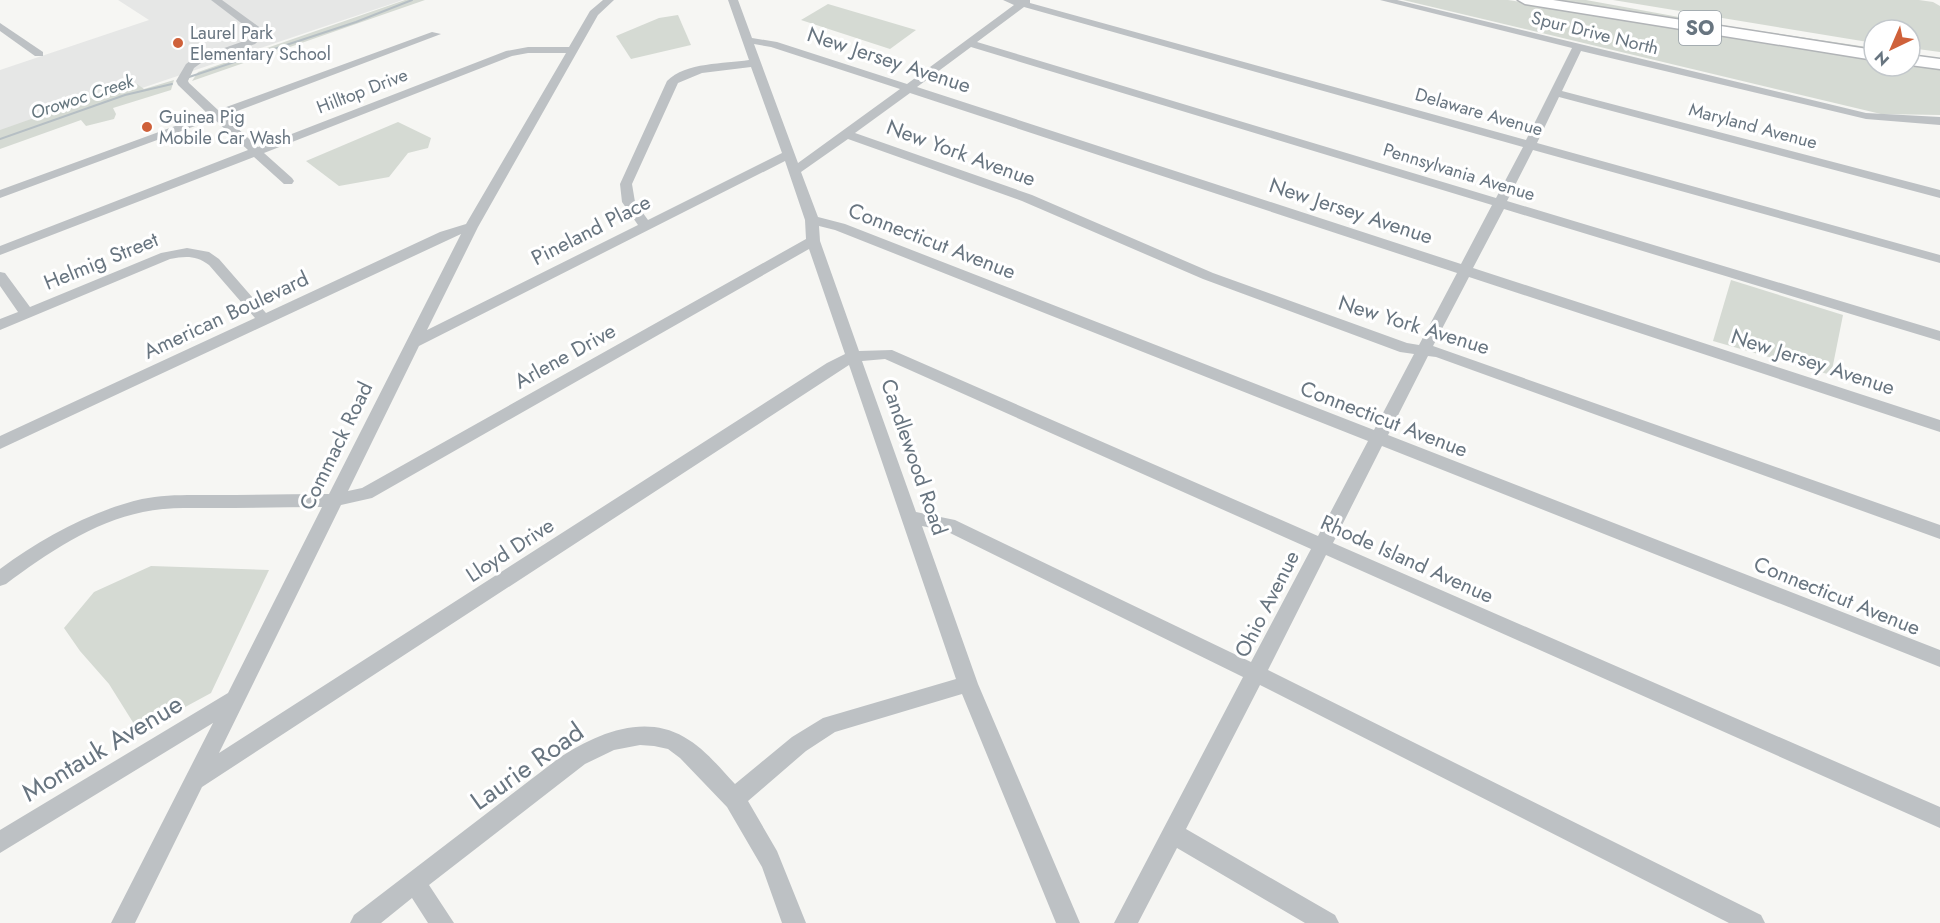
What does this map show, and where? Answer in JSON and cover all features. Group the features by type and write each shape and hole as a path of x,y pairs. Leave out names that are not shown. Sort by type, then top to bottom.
{"highway":[{"name":"SO","path":"1525,0 1862,53"},
{"name":"SO","path":"1598,0 1862,44"},
{"path":"1922,53 1940,55"},
{"path":"1922,62 1940,64"}],"street":[{"name":"Commack Road","path":"123,923 471,227 594,13 609,0"},
{"name":"Candlewood Road","path":"733,0 812,220 813,241 968,684 1068,923"},
{"name":"Delaware Avenue","path":"1008,0 1024,2 1940,259"},
{"name":"Spur Drive North","path":"1385,0 1866,116 1940,121"},
{"path":"217,1 258,31 259,36 251,42 197,61 190,66 182,81 288,181"},
{"name":"Pineland Place","path":"411,344 647,226 792,162 846,134 1024,2"},
{"path":"0,26 39,54"},
{"path":"0,38 12,34"},
{"path":"0,194 436,34"},
{"name":"New Jersey Avenue","path":"747,40 772,44 908,88 1940,426"},
{"name":"Pennsylvania Avenue","path":"968,43 1940,336"},
{"name":"Ohio Avenue","path":"1126,923 1500,203 1577,48"},
{"name":"Hilltop Drive","path":"0,251 510,53 543,49 573,50"},
{"path":"647,226 628,204 625,195 626,184 673,81 681,75 755,63"},
{"name":"Maryland Avenue","path":"1556,93 1940,194"},
{"name":"New York Avenue","path":"846,134 1027,198 1231,284 1405,348 1438,352 1940,532"},
{"name":"Connecticut Avenue","path":"812,220 840,226 1940,659"},
{"name":"American Boulevard","path":"1,440 445,235 471,227"},
{"name":"Arlene Drive","path":"0,579 34,554 72,533 113,514 144,505 180,502 336,500 366,493 813,241"},
{"name":"Helmig Street","path":"0,325 166,256 187,252 204,255 214,262 264,320"},
{"path":"0,276 27,314"},
{"name":"Rhode Island Avenue","path":"854,356 887,354 1940,818"},
{"name":"Lloyd Drive","path":"192,782 832,367 854,356"},
{"path":"909,517 949,525 1256,674 1753,923"},
{"path":"734,799 799,744 830,724 968,684"},
{"name":"Montauk Avenue","path":"0,842 233,700"},
{"name":"Laurie Road","path":"362,923 566,765 594,747 634,735 670,740 694,757 734,799 765,850 794,923"},
{"path":"1173,834 1327,923"},
{"path":"415,883 442,923"}],"shaded area":[{"name":"Laurel Park Elementary School","path":"118,0 403,0 0,136 0,70 149,20"},
{"path":"405,0 425,0 192,81 198,72"},
{"path":"1403,0 1508,0 1862,56 1862,78 1922,78 1922,65 1940,68 1940,115 1881,114"},
{"path":"1541,0 1586,0 1739,28 1862,46 1862,50"},
{"path":"1613,0 1919,0 1933,2 1940,6 1940,52 1922,50 1922,18 1862,18 1862,41"},
{"path":"828,4 916,30 890,49 801,20"},
{"path":"678,15 691,45 631,59 616,36 659,18"},
{"path":"174,80 171,90 113,108 116,114 114,119 86,126 81,120 0,149 0,130 119,88 137,84 144,89"},
{"path":"398,122 431,138 428,148 408,153 389,177 339,186 306,161"},
{"path":"1731,280 1843,315 1831,375 1713,341"},
{"path":"151,566 269,570 211,693 139,732 109,684 80,651 64,628 94,592"}],"waterway":[{"name":"Orowoc Creek","path":"186,78 356,22 412,0"},
{"name":"Orowoc Creek","path":"0,139 125,95 172,84"}],"place":[{"name":"Laurel Park Elementary School","path":"178,43"},
{"name":"Guinea Pig Mobile Car Wash","path":"147,127"}]}
